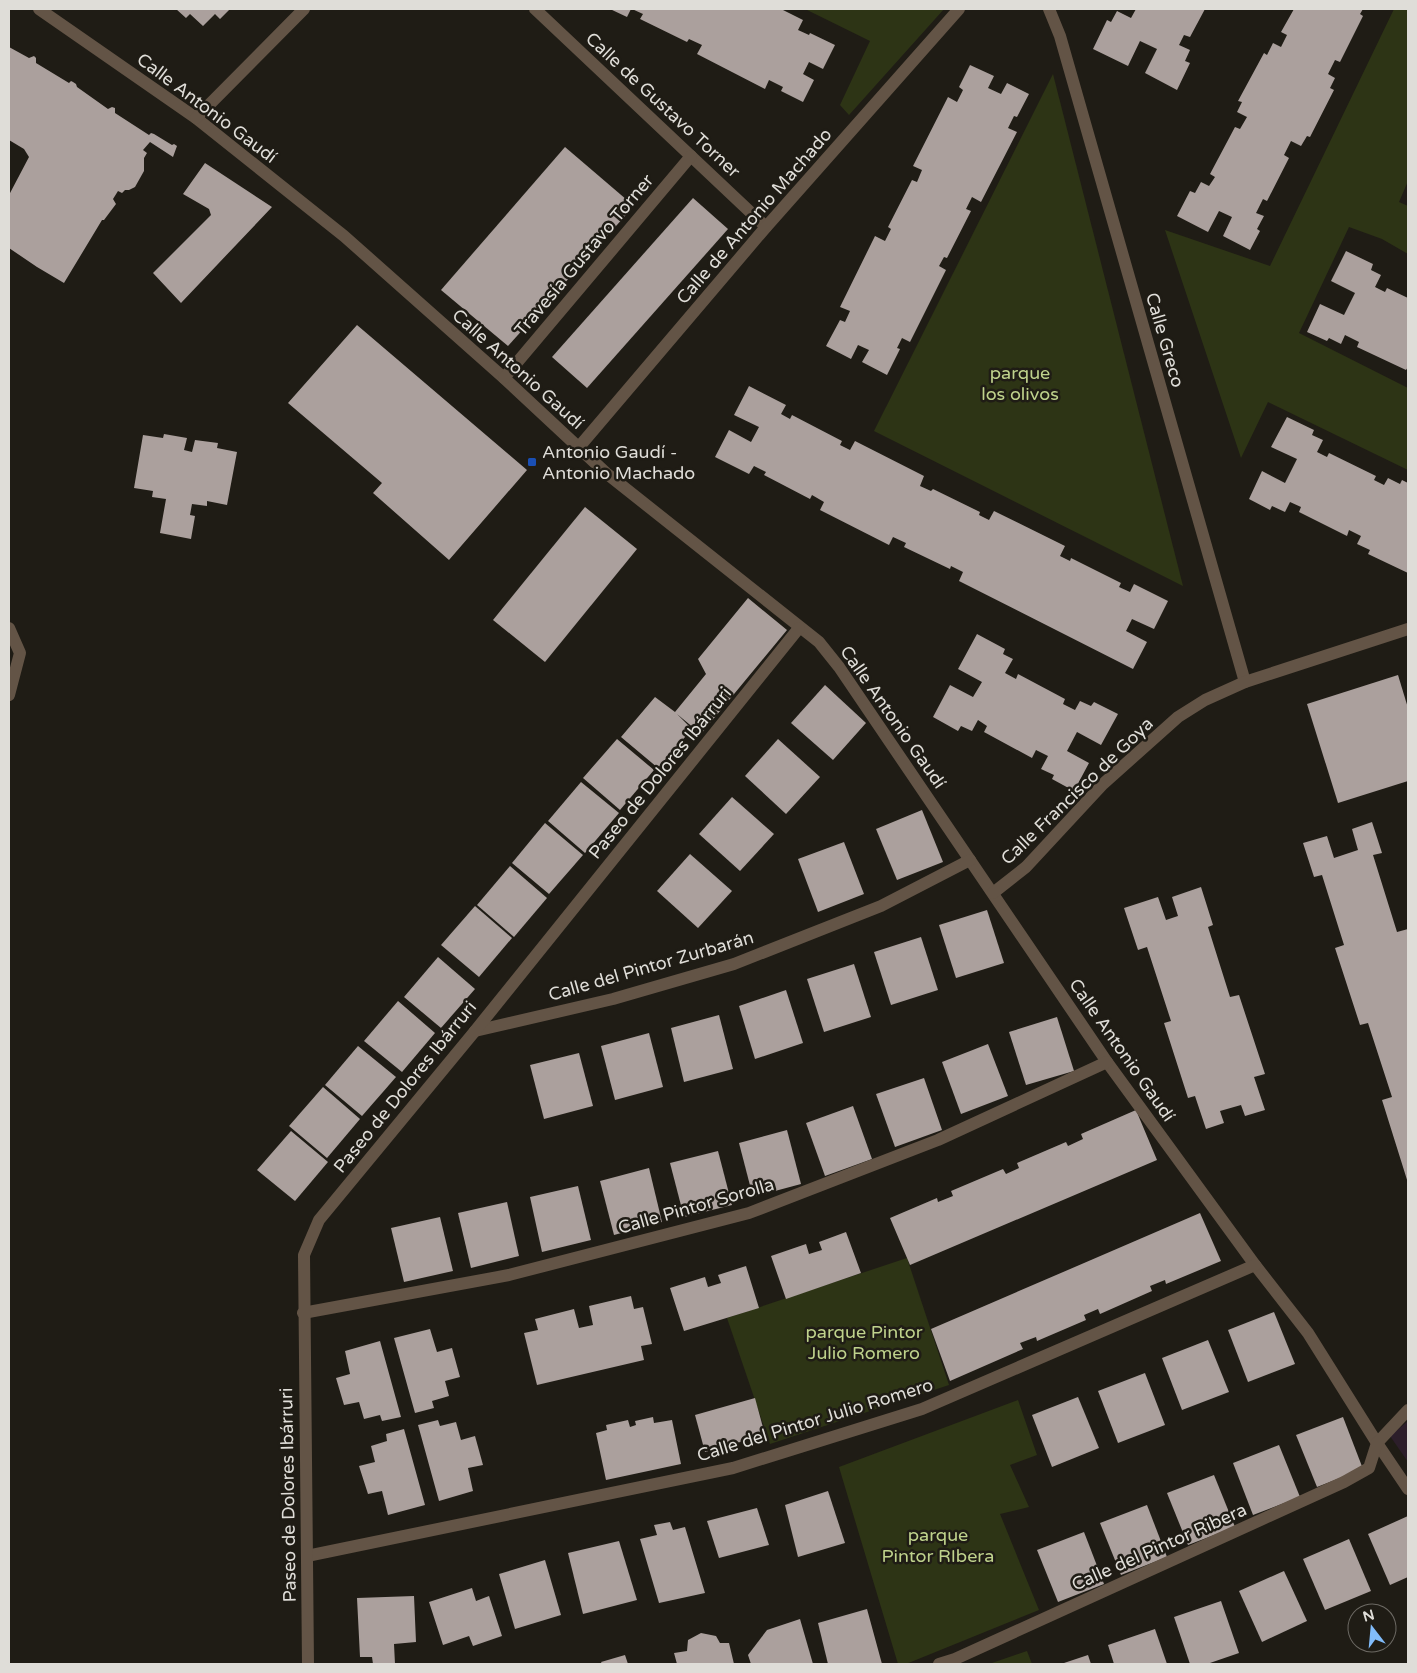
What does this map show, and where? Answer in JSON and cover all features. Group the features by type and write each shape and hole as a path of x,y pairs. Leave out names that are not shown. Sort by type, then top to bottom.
{"street":[{"name":"Calle Antonio Gaudí","path":"39,9 196,118 344,236 504,378 606,473 819,642 840,667 1107,1062 1254,1265 1308,1333 1408,1489"},
{"path":"196,118 304,9"},
{"name":"Calle de Gustavo Torner","path":"535,9 766,227"},
{"name":"Calle de Antonio Machado","path":"579,448 766,227 959,9"},
{"name":"Calle Greco","path":"1048,9 1060,36 1245,682"},
{"name":"Travesía Gustavo Torner","path":"504,378 691,156"},
{"path":"9,628 20,653 9,695"},
{"name":"Paseo de Dolores Ibárruri","path":"308,1664 303,1313 304,1255 319,1220 475,1031 799,628"},
{"name":"Calle Francisco de Goya","path":"993,893 1026,867 1104,784 1178,717 1205,700 1245,682 1408,629"},
{"name":"Calle del Pintor Zurbarán","path":"475,1031 613,999 734,964 881,906 970,860"},
{"name":"Calle Pintor Sorolla","path":"303,1313 509,1275 749,1214 938,1140 1107,1062"},
{"name":"Calle del Pintor Julio Romero","path":"307,1556 733,1468 922,1408 1254,1265"},
{"path":"1377,1443 1408,1410"},
{"name":"Calle del Pintor Ribera","path":"939,1664 955,1659 1344,1482 1369,1468 1377,1443"}],"shaded area":[{"path":"1408,1421 1408,1462 1390,1436"}],"green space":[{"path":"805,9 944,9 849,115 840,105 870,41"},
{"path":"1394,9 1408,9 1408,181 1399,202 1408,206 1408,254 1382,239 1349,227 1299,333 1408,388 1408,470 1268,402 1241,458 1165,230 1270,266"},
{"name":"parque los olivos","path":"1053,74 1183,586 874,431"},
{"name":"parque Pintor Julio Romero","path":"907,1258 949,1385 770,1444 727,1318"},
{"name":"parque Pintor RIbera","path":"1018,1400 1037,1455 1010,1465 1029,1507 1000,1514 1039,1610 906,1664 898,1664 839,1467"},
{"path":"1027,1651 1032,1664 990,1664 992,1663"}],"building":[{"path":"176,9 230,9 220,19 215,14 203,26 190,14 186,18"},
{"path":"610,9 631,9 627,17"},
{"path":"632,9 781,9 803,20 798,30 809,35 810,33 835,45 823,69 809,62 803,74 814,80 803,102 781,91 783,87 769,80 765,89 697,54 702,45 689,39 687,42 640,19 643,14"},
{"path":"1136,9 1205,9 1190,37 1184,35 1179,45 1190,50 1185,61 1190,63 1177,90 1145,73 1157,49 1140,41 1128,66 1093,49 1107,20 1111,22 1117,11 1131,18"},
{"path":"1294,9 1363,9 1360,14 1363,16 1340,62 1335,60 1328,74 1335,78 1330,88 1334,90 1310,137 1307,136 1301,146 1291,141 1284,155 1289,158 1267,201 1263,199 1256,213 1264,216 1257,229 1260,231 1250,250 1223,236 1232,217 1219,211 1208,232 1177,216 1190,191 1195,193 1201,182 1209,186 1215,177 1210,174 1235,127 1240,129 1247,117 1237,112 1242,102 1238,101 1264,53 1267,55 1273,43 1281,47 1287,35 1281,32"},
{"path":"9,47 29,58 34,56 36,63 69,83 73,82 77,87 108,109 115,108 115,113 149,135 151,133 154,134 177,146 173,157 150,142 143,150 147,153 144,158 144,171 135,187 122,193 118,191 113,199 116,204 104,220 102,220 64,283 9,248 9,195 29,157 24,149 9,140"},
{"path":"970,65 994,76 988,88 1001,94 1007,83 1029,94 1017,117 1014,116 1008,128 1017,132 981,202 972,197 966,209 971,211 947,258 944,257 939,266 946,270 910,342 902,338 897,348 900,349 887,375 862,362 869,350 858,345 851,359 826,346 840,320 845,322 850,311 840,307 875,236 885,241 891,229 888,227 912,180 917,182 922,170 913,166 948,97 957,102 963,90 959,87"},
{"path":"565,147 634,206 508,346 441,290"},
{"path":"205,163 272,207 181,303 153,273 211,215 209,209 183,194"},
{"path":"693,198 728,229 587,388 552,357"},
{"path":"1346,251 1373,264 1371,270 1381,275 1375,287 1385,292 1387,288 1408,298 1408,367 1406,370 1357,347 1359,342 1345,335 1341,344 1329,338 1327,341 1307,332 1320,304 1344,315 1355,293 1331,281"},
{"path":"357,325 527,470 449,560 373,493 382,483 288,403"},
{"path":"749,386 786,405 781,414 790,419 792,415 842,441 840,445 850,450 855,441 924,476 920,486 931,491 933,489 980,512 979,515 989,520 994,511 1065,546 1060,556 1070,561 1071,558 1121,583 1119,587 1130,592 1134,584 1168,601 1154,629 1132,619 1126,631 1147,642 1133,669 959,581 963,572 951,566 950,569 904,547 906,543 893,537 889,545 820,510 824,502 812,495 810,499 764,475 766,472 754,466 749,474 715,457 729,430 751,442 759,427 734,415"},
{"path":"1287,417 1314,430 1312,435 1323,440 1317,452 1327,457 1329,453 1376,476 1374,480 1384,485 1388,478 1400,484 1402,480 1408,483 1408,573 1368,554 1370,550 1357,544 1361,536 1349,530 1347,536 1299,512 1301,507 1290,502 1285,512 1272,506 1270,510 1249,499 1262,471 1285,483 1297,459 1271,447"},
{"path":"164,434 187,438 184,450 192,452 195,440 218,443 217,448 237,452 227,505 207,501 207,506 192,504 190,515 195,516 191,539 160,533 166,499 152,497 153,491 134,488 143,435 163,438"},
{"path":"585,507 637,549 545,662 493,620"},
{"path":"748,598 787,630 701,734 677,714 692,729 658,768 621,737 655,697 675,712 706,674 698,659"},
{"path":"977,634 1005,649 1003,654 1013,659 1005,673 1016,679 1018,674 1065,699 1063,704 1075,710 1080,701 1091,706 1094,702 1118,714 1101,745 1077,732 1067,751 1089,763 1074,791 1052,779 1054,775 1041,769 1048,756 1036,750 1032,758 984,732 987,726 978,720 972,731 961,726 958,731 933,717 950,685 973,697 982,682 958,669"},
{"path":"1398,675 1408,708 1408,781 1338,803 1307,704"},
{"path":"825,685 866,723 833,760 791,723"},
{"path":"617,739 654,770 620,810 583,778"},
{"path":"778,739 820,777 786,814 745,776"},
{"path":"581,782 619,813 585,853 548,821"},
{"path":"732,797 774,834 740,871 699,834"},
{"path":"922,810 943,862 897,880 876,829"},
{"path":"1372,822 1382,853 1373,855 1397,932 1408,929 1408,1183 1382,1100 1392,1097 1368,1023 1360,1025 1335,948 1344,945 1322,875 1314,877 1303,843 1327,836 1334,858 1358,850 1352,829"},
{"path":"545,823 583,855 549,894 512,863"},
{"path":"844,842 864,894 818,912 798,859"},
{"path":"690,854 732,891 698,928 657,891"},
{"path":"510,866 547,898 514,937 477,905"},
{"path":"1201,887 1213,925 1208,927 1230,997 1239,995 1265,1074 1254,1077 1265,1110 1245,1116 1241,1105 1220,1111 1224,1123 1206,1129 1195,1096 1188,1098 1164,1023 1171,1021 1147,947 1138,950 1124,908 1158,897 1166,920 1178,916 1172,897"},
{"path":"475,906 512,938 479,977 441,945"},
{"path":"987,910 1004,963 956,978 939,925"},
{"path":"921,937 938,990 891,1005 874,952"},
{"path":"438,957 475,989 441,1028 404,997"},
{"path":"854,964 871,1017 824,1032 807,979"},
{"path":"786,990 803,1043 755,1059 739,1006"},
{"path":"398,1001 435,1033 402,1072 364,1041"},
{"path":"719,1015 733,1069 684,1082 671,1028"},
{"path":"1057,1017 1074,1071 1026,1085 1009,1032"},
{"path":"649,1033 663,1087 615,1100 601,1046"},
{"path":"988,1044 1008,1096 961,1114 942,1062"},
{"path":"358,1046 396,1077 362,1116 325,1085"},
{"path":"579,1053 593,1106 544,1119 530,1065"},
{"path":"924,1078 942,1130 895,1147 876,1094"},
{"path":"323,1087 360,1119 327,1158 289,1126"},
{"path":"853,1106 872,1159 825,1176 806,1123"},
{"path":"1136,1110 1157,1160 910,1265 890,1218 937,1198 938,1202 953,1196 951,1191 1003,1169 1006,1174 1019,1168 1017,1163 1066,1142 1068,1146 1083,1139 1081,1134"},
{"path":"787,1130 801,1184 753,1197 739,1143"},
{"path":"291,1131 328,1162 295,1201 257,1170"},
{"path":"718,1151 732,1205 684,1217 670,1163"},
{"path":"649,1168 662,1222 614,1235 600,1181"},
{"path":"578,1186 591,1240 542,1252 530,1197"},
{"path":"507,1202 519,1256 471,1268 458,1213"},
{"path":"1200,1213 1221,1261 1166,1284 1165,1280 1150,1286 1152,1291 1100,1314 1098,1309 1084,1315 1086,1320 1037,1341 1036,1337 1020,1343 1023,1349 950,1381 931,1329"},
{"path":"440,1217 453,1271 404,1282 391,1228"},
{"path":"846,1232 861,1273 786,1299 771,1256 806,1244 809,1254 822,1250 819,1242"},
{"path":"746,1266 759,1308 684,1331 670,1288 705,1277 708,1287 721,1283 718,1275"},
{"path":"631,1296 634,1309 643,1307 652,1344 641,1346 644,1360 537,1385 524,1333 538,1330 535,1319 574,1309 579,1328 593,1325 589,1306"},
{"path":"1274,1312 1295,1364 1248,1382 1228,1330"},
{"path":"430,1329 437,1352 452,1348 460,1377 445,1381 449,1396 432,1401 434,1408 415,1413 394,1338"},
{"path":"1208,1340 1229,1392 1182,1410 1162,1358"},
{"path":"380,1341 401,1417 382,1421 380,1415 364,1419 359,1402 344,1405 336,1378 350,1374 345,1351"},
{"path":"1145,1373 1165,1425 1118,1443 1098,1391"},
{"path":"1078,1397 1099,1448 1052,1467 1032,1415"},
{"path":"755,1398 765,1435 705,1452 695,1415"},
{"path":"653,1417 654,1423 672,1420 681,1464 606,1480 596,1433 607,1430 606,1425 628,1420 630,1427 636,1425 635,1421"},
{"path":"1343,1417 1363,1469 1317,1487 1296,1435"},
{"path":"438,1420 440,1426 456,1422 461,1440 475,1436 483,1465 468,1468 473,1491 439,1501 418,1425"},
{"path":"404,1429 425,1505 388,1515 382,1491 368,1494 359,1466 375,1462 371,1446 387,1441 386,1434"},
{"path":"1279,1445 1300,1497 1253,1515 1233,1463"},
{"path":"1214,1475 1235,1527 1188,1545 1167,1493"},
{"path":"828,1491 845,1543 798,1557 785,1505"},
{"path":"1147,1505 1167,1557 1121,1575 1100,1523"},
{"path":"757,1508 769,1545 719,1558 707,1521"},
{"path":"1408,1516 1408,1577 1390,1585 1368,1534"},
{"path":"670,1522 673,1530 685,1527 705,1593 659,1603 640,1539 657,1535 654,1525"},
{"path":"1084,1532 1104,1584 1058,1602 1037,1550"},
{"path":"1349,1539 1371,1591 1325,1610 1303,1559"},
{"path":"619,1541 637,1600 583,1614 568,1553"},
{"path":"545,1560 561,1615 515,1629 499,1574"},
{"path":"1284,1571 1307,1621 1262,1642 1239,1591"},
{"path":"472,1588 476,1601 489,1596 502,1636 473,1646 469,1636 443,1645 429,1602"},
{"path":"414,1596 416,1642 394,1644 395,1664 373,1664 372,1657 360,1657 357,1598"},
{"path":"1221,1601 1239,1653 1207,1664 1190,1664 1174,1617"},
{"path":"867,1609 882,1664 828,1664 818,1623"},
{"path":"800,1619 813,1664 751,1664 748,1655 767,1630"},
{"path":"1155,1629 1167,1664 1114,1664 1108,1645"},
{"path":"701,1633 716,1636 720,1643 729,1643 734,1664 677,1664 674,1653 687,1651 688,1640"},
{"path":"625,1655 628,1664 602,1664 601,1662"},
{"path":"1088,1655 1091,1664 1061,1664"}],"place":[{"name":"Antonio Gaudí - Antonio Machado","path":"532,462"}]}
